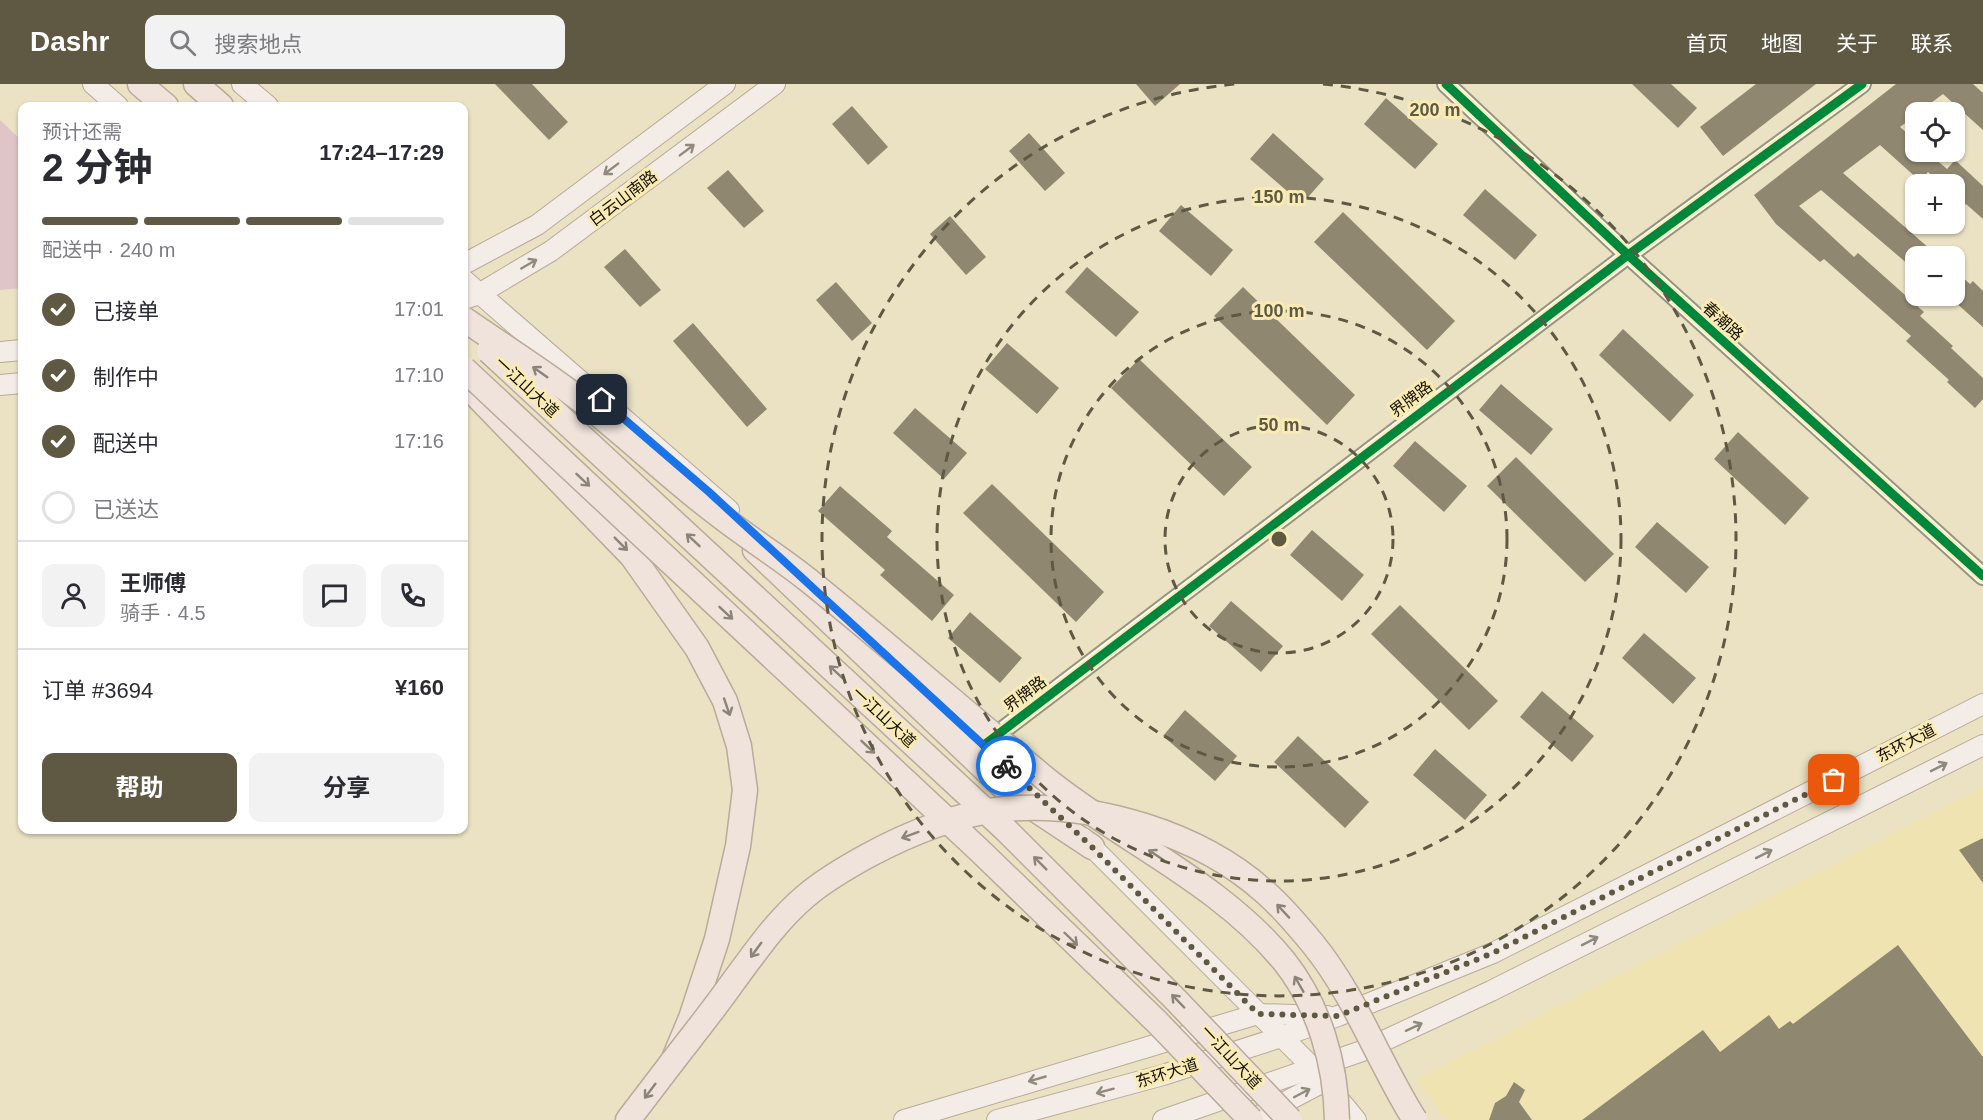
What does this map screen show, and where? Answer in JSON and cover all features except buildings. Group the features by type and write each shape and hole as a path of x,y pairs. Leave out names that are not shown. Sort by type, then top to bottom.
{"highway":[{"path":"140,84 161,102"},
{"path":"196,84 216,102"},
{"path":"468,322 575,396 714,512 1009,792 1092,847"},
{"name":"一江山大道","path":"468,332 1005,829 1178,1000 1290,1120"},
{"name":"一江山大道","path":"468,373 979,850 1157,1022 1251,1120"},
{"path":"468,385 632,556 697,648 725,701 739,746 745,790 738,846 717,939 691,1018 673,1061"},
{"path":"714,512 806,578 1050,782 1206,889 1268,943 1299,983 1324,1037 1332,1068 1337,1120"},
{"path":"628,1120 769,934 807,895 836,874 905,836 958,819 1003,809 1069,809 1131,821 1182,841 1231,867 1266,892 1314,945 1339,983 1414,1120"}],"main road":[{"path":"93,84 113,102"},
{"path":"242,84 263,102"},
{"name":"白云山南路","path":"468,262 537,225 725,84"},
{"name":"白云山南路","path":"471,296 551,251 775,84"},
{"path":"471,296 709,492 984,745 1092,847 1319,1075 1356,1120"},
{"path":"0,352 18,350"},
{"path":"0,385 18,383"},
{"name":"东环大道","path":"997,1120 1163,1075 1281,1037 1493,953 1983,704"},
{"path":"1251,1120 1319,1075 1362,1051 1491,991 1983,745"},
{"path":"904,1120 1258,1014 1338,1016"},
{"path":"1163,1120 1319,1075"}],"street":[{"name":"春潮路","path":"1446,84 1628,255 1983,576"},
{"name":"界牌路","path":"984,745 1628,255 1862,84"}],"shaded area":[{"path":"0,120 18,137 18,288 0,290"},
{"path":"1983,787 1983,1120 1446,1120 1416,1080"}],"cycle path":[{"path":"1446,84 1628,255 1983,576"},
{"path":"984,745 1628,255 1862,84"}],"way so far":[{"path":"1006,766 1092,847 1258,1014 1338,1016 1493,953 1834,780"}],"route":[{"path":"602,400 709,492 1006,766"}]}
